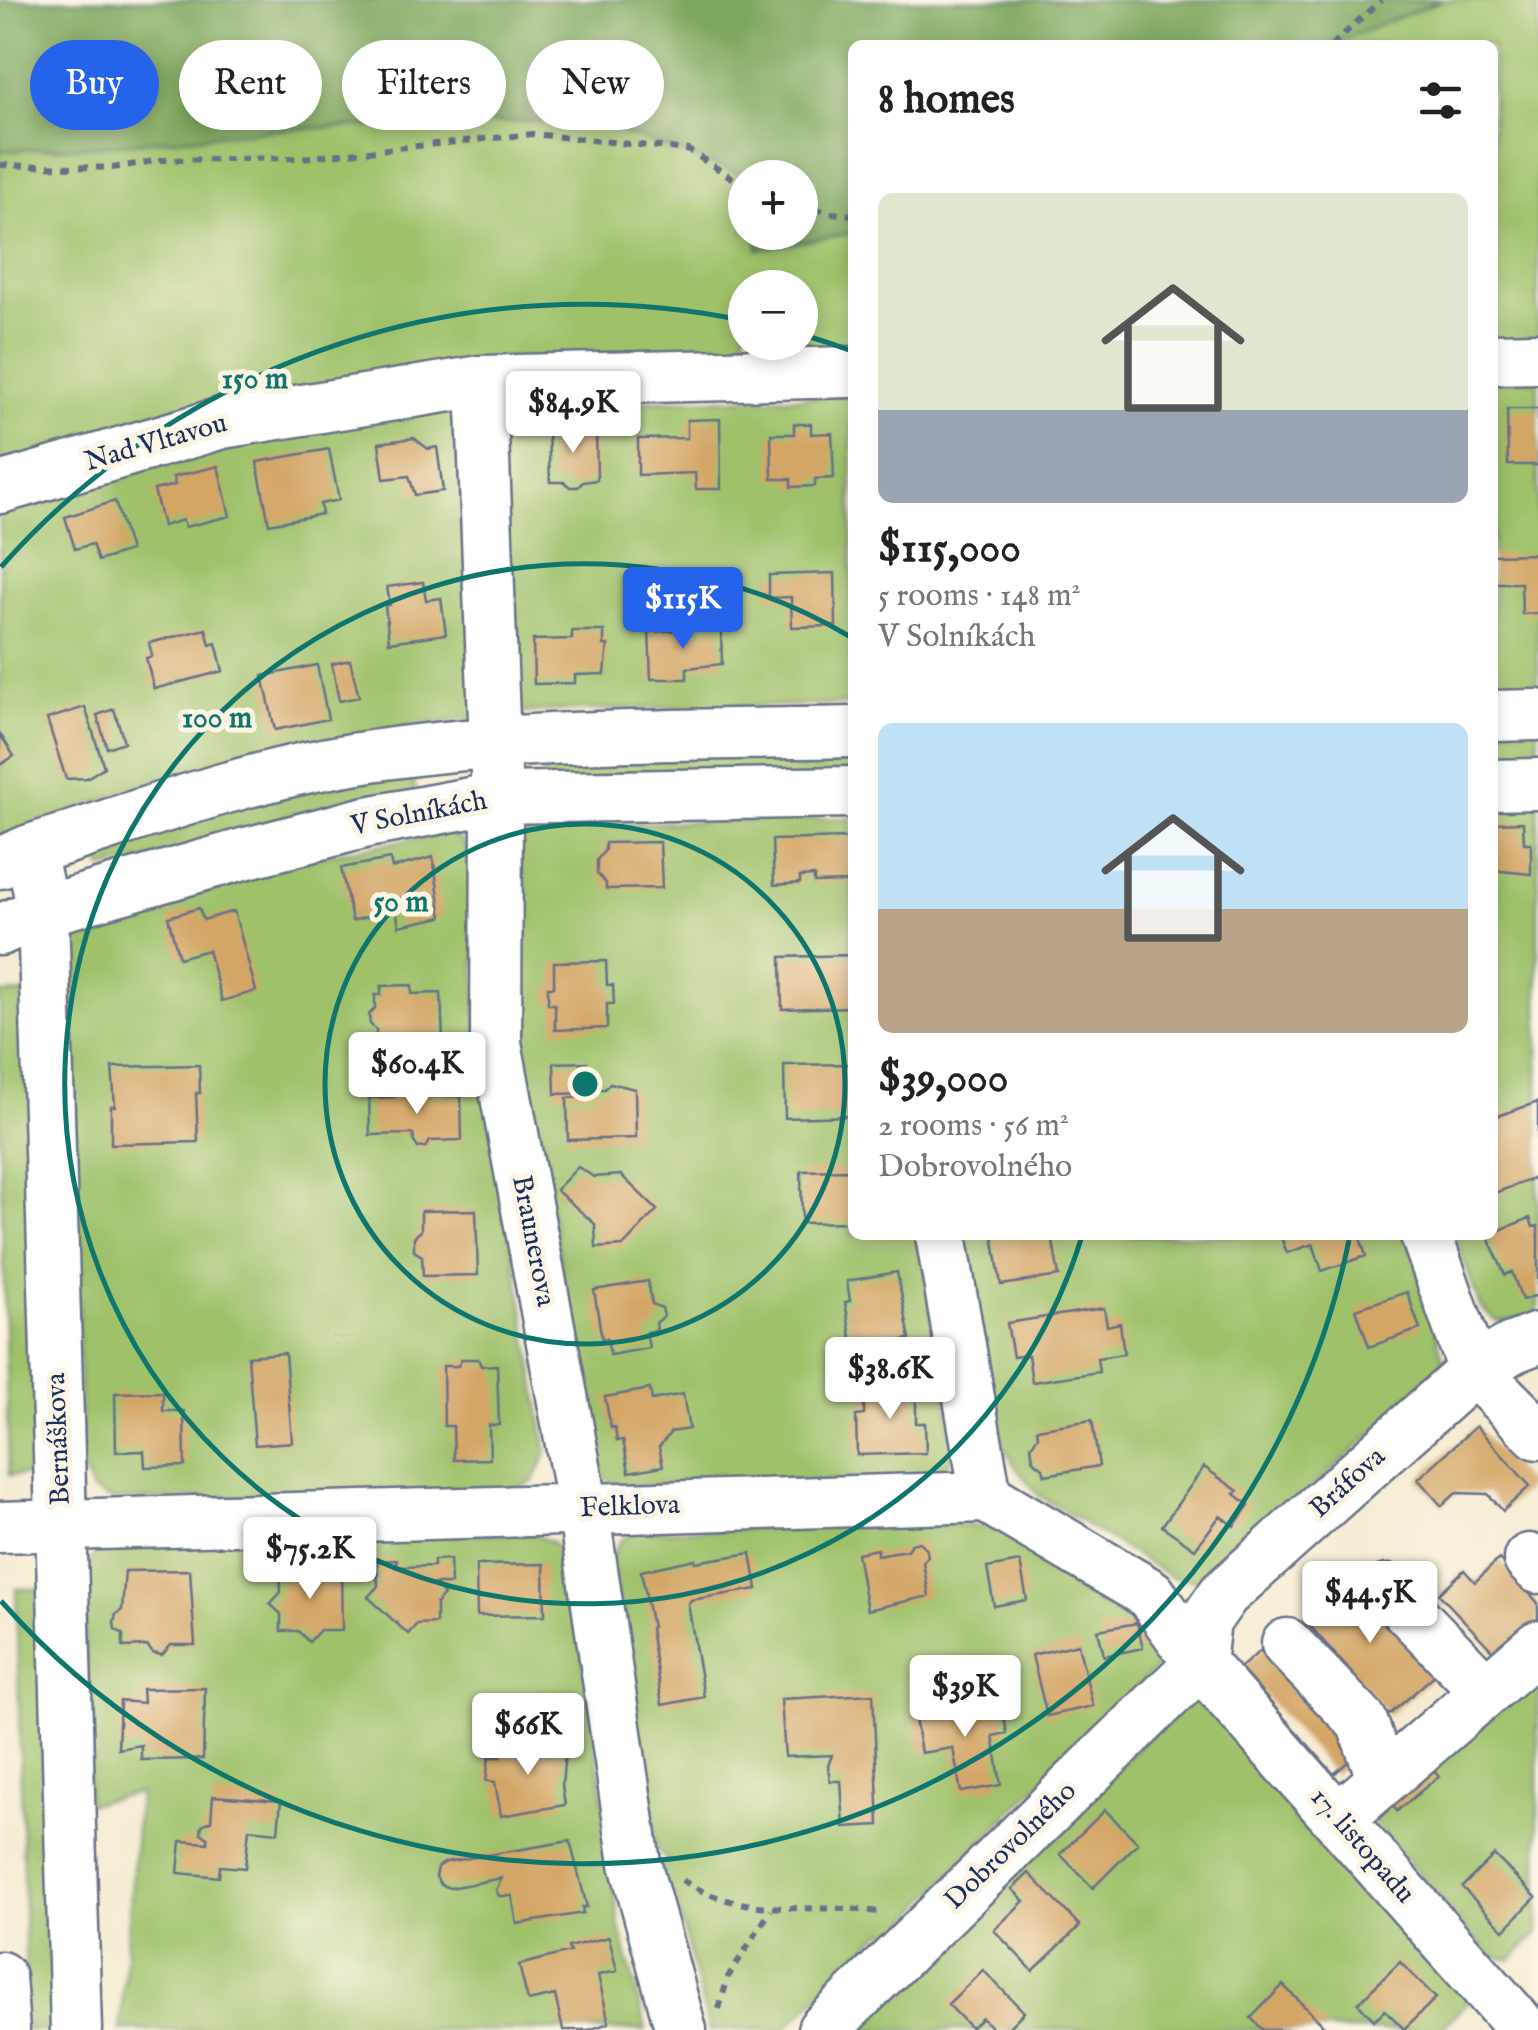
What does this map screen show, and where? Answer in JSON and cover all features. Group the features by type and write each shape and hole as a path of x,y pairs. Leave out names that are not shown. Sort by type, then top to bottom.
{"street":[{"path":"1498,359 1538,358"},
{"name":"Nad Vltavou","path":"0,488 222,422 481,381 848,372"},
{"name":"Braunerova","path":"481,381 497,798 496,1043 582,1508 635,1863 699,2022"},
{"path":"1498,716 1538,715"},
{"path":"15,856 222,790 349,759 494,741 848,732"},
{"path":"1498,786 1538,784"},
{"name":"V Solníkách","path":"22,920 367,822 497,798 848,792"},
{"name":"Bernáškova","path":"15,856 62,1524 76,2030"},
{"path":"942,1240 986,1497 1150,1594 1200,1663"},
{"path":"1428,1240 1474,1370 1538,1434"},
{"name":"Bráfova","path":"1200,1663 1205,1621 1224,1594 1474,1370 1538,1338"},
{"name":"Felklova","path":"0,1527 986,1497"},
{"path":"1388,1590 1486,1691"},
{"path":"1287,1644 1362,1722 1383,1780"},
{"path":"1338,1819 1538,1646"},
{"name":"17. listopadu","path":"1200,1663 1338,1819 1525,2011"},
{"name":"Dobrovolného","path":"823,2030 1200,1663"},
{"path":"0,1978 4,2030"}],"path":[{"path":"1337,40 1380,0"},
{"path":"0,165 112,168 161,160 301,158 533,134 688,150 728,175"},
{"path":"818,209 848,215"},
{"path":"635,1863 665,1869 702,1893 771,1910 882,1912 922,1934"},
{"path":"699,2022 771,1910"}],"green space":[{"path":"0,0 1443,0 1342,40 848,40 848,234 818,239 818,160 728,160 728,169 614,130 664,130 664,40 526,40 526,122 506,122 506,40 342,40 342,127 322,128 322,40 179,40 179,130 271,130 0,151"},
{"path":"1443,0 1538,0 1538,351 1498,351 1498,40 1342,40"},
{"path":"506,122 526,122 526,130 615,130 728,169 728,250 818,250 818,238 848,234 848,368 172,425 152,415 83,435 73,452 0,476 0,151 322,128 506,130"},
{"path":"1538,380 1538,691 1498,692 1498,381"},
{"path":"848,396 848,704 541,711 407,726 163,779 0,837 0,504 233,444 428,406"},
{"path":"1498,728 1538,728 1538,758 1498,759"},
{"path":"848,746 848,778 544,786 544,754"},
{"path":"412,765 416,797 103,869 95,840"},
{"path":"1538,802 1538,1314 1521,1320 1496,1321 1480,1307 1457,1240 1498,1240 1498,803"},
{"path":"848,818 848,1240 920,1240 954,1441 950,1462 926,1479 620,1486 599,1474 520,1041 517,853 526,835 555,825"},
{"path":"444,833 459,838 471,856 479,1045 547,1453 533,1482 504,1493 111,1500 92,1491 81,1466 71,937 87,915 280,863"},
{"path":"29,993 41,1475 9,1475 0,994"},
{"path":"961,1240 1409,1240 1444,1362 1432,1380 1208,1581 1171,1577 1038,1495 994,1431"},
{"path":"936,1523 993,1527 1136,1605 1172,1653 954,1869 896,1935 883,1931 784,2030 709,2030 675,1896 664,1892 653,1874 669,1862 658,1851 610,1558 621,1540 639,1531"},
{"path":"529,1533 552,1542 567,1562 593,1721 619,1925 646,2030 120,2030 139,1793 88,1804 84,1577 94,1555 118,1543"},
{"path":"16,1589 46,1589 57,2030 27,2030"},
{"path":"1538,1671 1538,1933 1511,1960 1490,1956 1363,1810"},
{"path":"1199,1686 1471,1999 1440,2030 853,2030"}],"building":[{"path":"1507,409 1538,409 1538,465 1508,465"},
{"path":"720,419 721,489 696,489 695,473 638,475 638,439 687,438 687,420"},
{"path":"794,424 811,424 811,434 832,433 834,478 815,479 815,486 791,487 791,479 772,479 771,434 794,434"},
{"path":"596,428 597,480 578,487 550,482 548,429"},
{"path":"414,438 428,449 437,447 443,491 415,495 409,476 384,479 379,443"},
{"path":"329,449 339,500 320,504 322,514 269,524 257,462"},
{"path":"218,466 230,516 185,527 183,520 163,526 154,490 175,485 173,477"},
{"path":"115,501 130,551 98,561 92,544 75,549 65,517"},
{"path":"1538,554 1538,613 1522,614 1521,583 1498,583 1498,555"},
{"path":"835,573 836,626 792,627 791,597 769,598 769,575"},
{"path":"423,582 426,600 441,598 446,634 389,642 387,587"},
{"path":"721,628 722,664 687,668 687,679 651,679 649,632"},
{"path":"206,629 210,645 216,643 223,671 154,689 146,658 152,656 149,643"},
{"path":"572,631 604,631 604,645 608,645 605,674 575,675 575,683 534,684 533,640 572,639"},
{"path":"350,660 359,697 339,701 332,664"},
{"path":"317,665 328,719 275,730 263,676"},
{"path":"85,707 104,767 87,778 66,779 47,719"},
{"path":"114,709 124,742 107,748 97,715"},
{"path":"0,734 14,756 0,765"},
{"path":"1523,822 1524,843 1531,843 1531,874 1498,871 1498,823"},
{"path":"848,838 848,882 814,883 814,876 800,877 800,883 774,885 772,840"},
{"path":"660,842 662,888 606,889 606,883 597,874 597,860 605,843"},
{"path":"433,857 442,917 399,926 396,909 352,921 341,868 390,859 392,868"},
{"path":"199,908 203,920 234,911 256,991 222,1001 208,950 179,958 168,917"},
{"path":"848,955 848,1007 782,1009 781,957"},
{"path":"606,961 607,985 613,985 614,1004 607,1004 607,1028 555,1030 555,1004 548,1004 548,987 554,987 554,962"},
{"path":"412,985 412,994 441,993 443,1042 376,1044 376,1030 369,1015 375,1008 375,995 381,995 381,986"},
{"path":"587,1062 588,1093 555,1094 554,1063"},
{"path":"848,1064 848,1116 785,1118 784,1065"},
{"path":"199,1065 198,1142 111,1144 111,1106 115,1106 112,1067"},
{"path":"610,1083 635,1089 636,1138 568,1140 567,1098 593,1097 593,1089 605,1089"},
{"path":"395,1089 414,1089 414,1097 461,1096 462,1140 430,1141 426,1147 418,1148 413,1134 370,1135 369,1098 395,1097"},
{"path":"1538,1102 1538,1177 1498,1192 1498,1116"},
{"path":"578,1167 594,1177 621,1175 657,1210 623,1246 596,1248 595,1224 556,1190"},
{"path":"848,1170 848,1222 802,1223 801,1171"},
{"path":"476,1210 478,1275 423,1276 422,1256 414,1251 414,1237 421,1231 421,1211"},
{"path":"1530,1218 1533,1227 1538,1226 1538,1295 1522,1300 1512,1272 1505,1275 1489,1240 1498,1240 1498,1231"},
{"path":"994,1240 1053,1240 1059,1276 1001,1285"},
{"path":"1282,1240 1361,1240 1366,1256 1322,1271 1313,1244 1287,1253"},
{"path":"897,1272 910,1339 853,1349 845,1302 850,1301 847,1281"},
{"path":"648,1281 652,1304 662,1308 664,1316 656,1323 657,1330 646,1332 649,1348 610,1355 607,1338 602,1340 594,1290"},
{"path":"1407,1292 1420,1329 1369,1347 1356,1309"},
{"path":"1104,1308 1107,1326 1120,1323 1124,1354 1097,1358 1099,1372 1032,1382 1028,1355 1013,1357 1007,1323"},
{"path":"285,1353 292,1442 255,1445 248,1356"},
{"path":"462,1359 478,1359 481,1366 497,1365 499,1425 489,1425 490,1459 454,1460 453,1426 444,1426 443,1366 458,1366"},
{"path":"916,1384 916,1423 925,1423 926,1453 857,1455 856,1416 864,1415 864,1385"},
{"path":"650,1389 652,1400 683,1394 689,1429 671,1432 659,1447 663,1466 629,1472 623,1440 617,1441 615,1427 611,1428 605,1397"},
{"path":"163,1392 163,1411 184,1411 185,1466 145,1467 144,1451 116,1452 115,1393"},
{"path":"1092,1420 1099,1466 1045,1475 1033,1460 1031,1446 1038,1436 1037,1429"},
{"path":"1476,1426 1530,1486 1503,1511 1488,1494 1456,1493 1442,1506 1418,1479"},
{"path":"1204,1467 1238,1491 1235,1494 1249,1505 1234,1526 1220,1516 1195,1549 1162,1526"},
{"path":"919,1542 928,1556 923,1562 929,1596 867,1610 857,1553 877,1549 877,1555 907,1550"},
{"path":"751,1553 757,1589 691,1600 688,1604 704,1697 662,1705 641,1571 695,1559"},
{"path":"450,1559 451,1584 435,1584 444,1595 436,1604 436,1623 417,1624 408,1634 368,1597 378,1586 377,1561 397,1560 397,1567 434,1566 434,1560"},
{"path":"1499,1559 1538,1603 1538,1633 1505,1664 1439,1594 1464,1570 1475,1582"},
{"path":"1020,1562 1027,1600 994,1606 987,1568"},
{"path":"544,1564 545,1615 477,1616 476,1565"},
{"path":"305,1565 313,1572 341,1572 342,1630 320,1630 309,1642 298,1631 281,1631 281,1614 270,1604 281,1592 280,1573 299,1573"},
{"path":"190,1570 195,1645 171,1645 162,1655 147,1646 123,1647 123,1634 115,1629 114,1622 122,1610 125,1571"},
{"path":"1352,1577 1437,1673 1389,1715 1304,1619"},
{"path":"1137,1623 1143,1648 1104,1656 1098,1630"},
{"path":"1078,1644 1093,1706 1047,1716 1032,1655"},
{"path":"1267,1645 1359,1752 1334,1774 1240,1668"},
{"path":"205,1688 203,1759 141,1760 141,1745 118,1749 120,1701 143,1703 142,1689"},
{"path":"873,1694 879,1825 844,1827 841,1781 830,1781 828,1766 832,1755 785,1757 781,1699"},
{"path":"986,1700 988,1711 1002,1708 1007,1733 993,1736 1001,1785 961,1792 953,1748 921,1753 914,1713"},
{"path":"545,1741 547,1751 565,1753 565,1805 501,1816 495,1782 486,1781 489,1757 501,1757 502,1749"},
{"path":"1424,1758 1439,1776 1397,1811 1382,1793"},
{"path":"213,1796 281,1801 278,1832 249,1829 245,1868 220,1866 219,1877 178,1873 181,1841 208,1843 201,1833 202,1825 211,1821"},
{"path":"1105,1810 1138,1843 1093,1888 1060,1854"},
{"path":"570,1841 587,1907 582,1907 583,1913 517,1924 512,1896 499,1896 496,1890 502,1878 450,1888 441,1885 436,1877 438,1867 446,1862"},
{"path":"1494,1855 1536,1897 1504,1930 1462,1887"},
{"path":"1029,1873 1080,1926 1033,1971 994,1930 1024,1901 1012,1889"},
{"path":"609,1937 617,1971 598,1975 609,2023 589,2030 563,2030 555,1995 528,2001 519,1965"},
{"path":"1400,1962 1436,1998 1404,2029 1385,2010 1374,2020 1358,2003"},
{"path":"983,1970 1024,2012 1006,2030 994,2030 982,2018 971,2028 948,2004"},
{"path":"1283,1985 1328,2030 1263,2030 1251,2018"}]}
